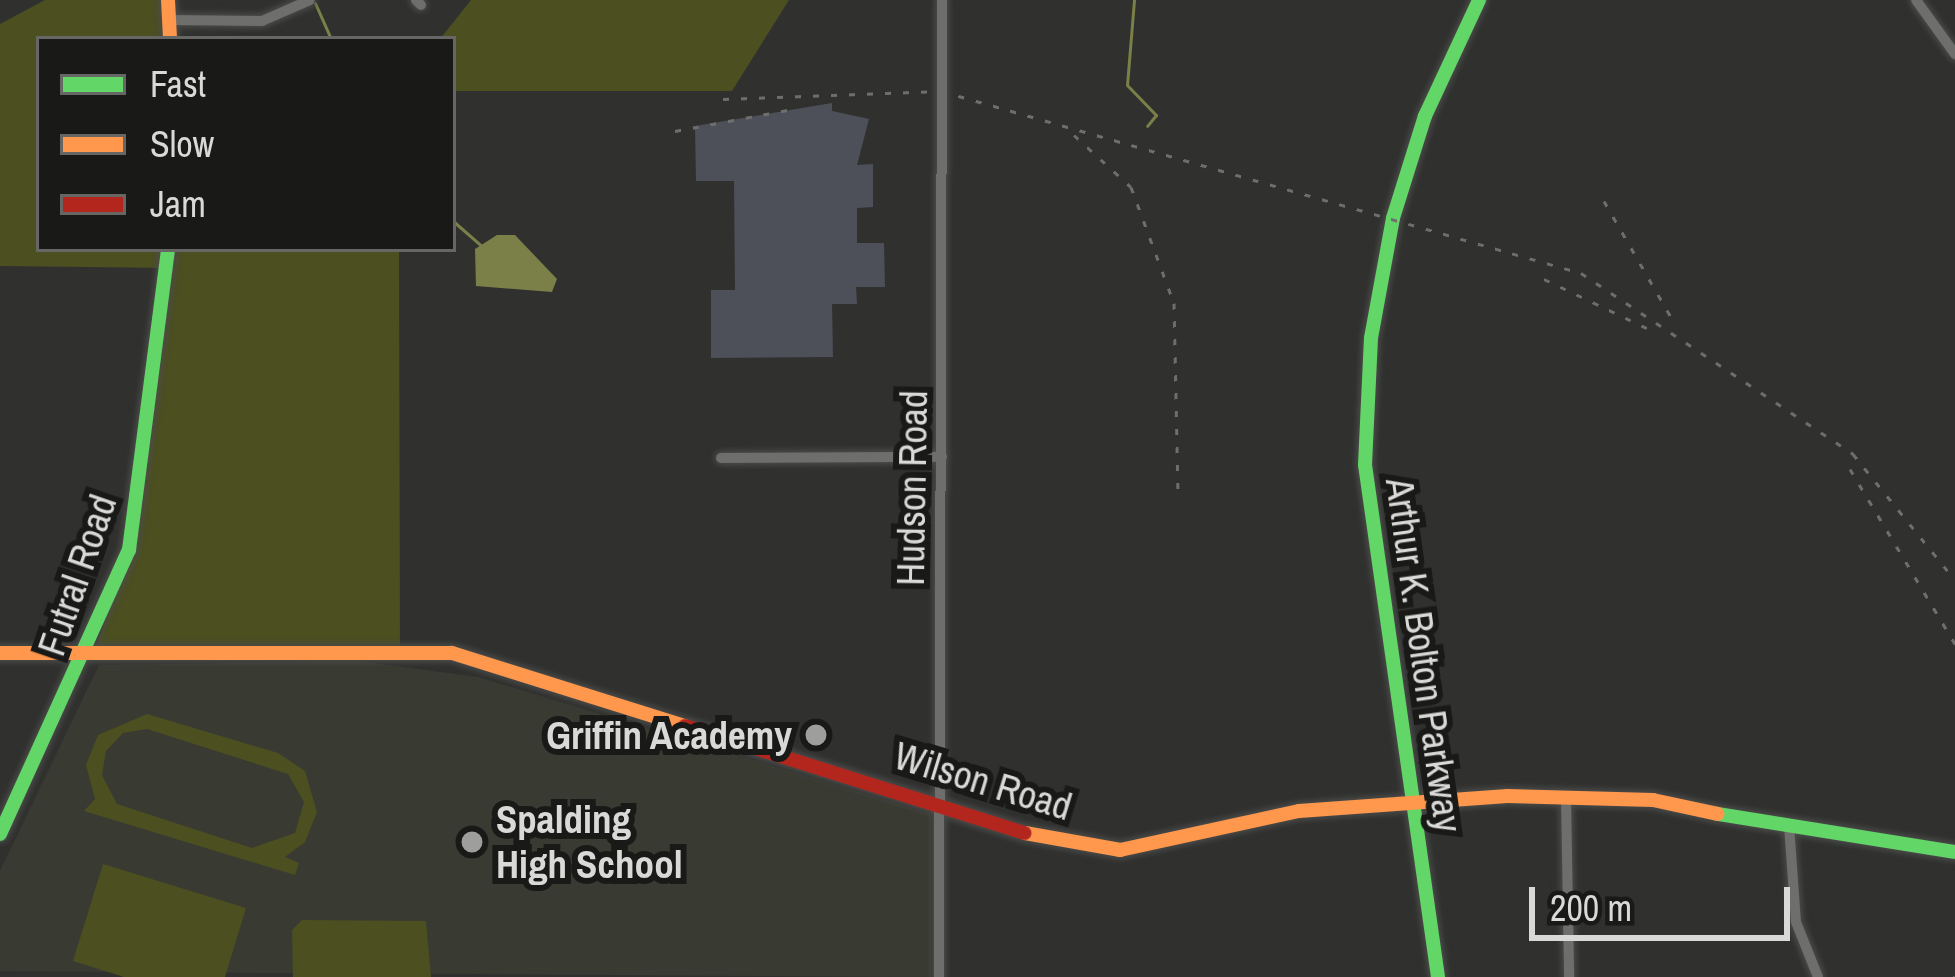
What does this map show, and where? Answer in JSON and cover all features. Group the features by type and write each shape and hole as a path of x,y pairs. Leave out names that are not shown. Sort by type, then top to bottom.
{"street":[{"path":"168,0 170,36"},
{"path":"169,20 262,21 310,0"},
{"name":"Hudson Road","path":"939,977 942,0"},
{"name":"Arthur K. Bolton Parkway","path":"1438,977 1365,465 1371,338 1424,116 1479,0"},
{"path":"1916,0 1955,53"},
{"name":"Futral Road","path":"0,834 91,650 136,521 168,252"},
{"path":"721,458 942,457"},
{"name":"Wilson Road","path":"0,653 452,653 940,806 1120,850 1300,811 1410,801 1566,797 1654,800 1914,853 1955,852"},
{"path":"1566,797 1568,977"},
{"path":"1789,825 1796,922 1818,977"}],"shaded area":[{"path":"45,0 166,0 167,36 36,36 36,252 399,252 400,648 96,646 135,541 170,268 0,266 0,24"},
{"path":"471,0 789,0 732,91 456,91 456,36 442,36"},
{"path":"497,235 515,235 557,279 552,292 476,286 475,249"},
{"name":"Spalding High School","path":"358,661 478,677 931,814 931,977 0,971 0,871 99,665"},
{"path":"147,714 278,753 305,771 317,812 305,842 285,857 299,863 295,875 84,811 95,799 86,765 98,735","holes":["147,729 288,774 304,802 295,833 252,848 117,804 102,775 106,751 123,733"]},
{"path":"103,864 246,908 225,977 124,977 73,961"},
{"path":"302,920 426,921 431,977 293,977 292,930"}],"building":[{"path":"832,103 832,111 869,119 857,165 873,164 873,207 857,208 857,243 884,243 885,287 856,287 857,304 832,304 833,357 711,358 711,290 735,290 734,181 696,181 695,126"}],"waterway":[{"path":"1134,0 1127,85 1156,115 1147,126"},
{"path":"315,3 330,36"},
{"path":"456,224 481,245"}],"railway":[{"path":"723,99 941,91 1581,273 1853,454 1955,580"},
{"path":"675,131 793,109"},
{"path":"1074,135 1131,187 1174,303 1178,492"},
{"path":"1604,201 1674,322"},
{"path":"1544,279 1653,331"},
{"path":"1850,469 1955,644"}],"traffic: fast":[{"path":"1438,977 1365,465 1371,338 1393,218 1425,116 1479,0"},
{"path":"0,834 129,550 168,252"},
{"path":"1718,814 1955,852"}],"traffic: slow":[{"path":"168,0 170,36"},
{"path":"0,653 452,653 685,726"},
{"path":"1025,833 1120,850 1299,811 1507,796 1653,800 1718,814"}],"traffic: jam":[{"path":"685,726 1025,833"}],"place":[{"name":"Griffin Academy","path":"816,735"},
{"name":"Spalding High School","path":"472,842"}]}
